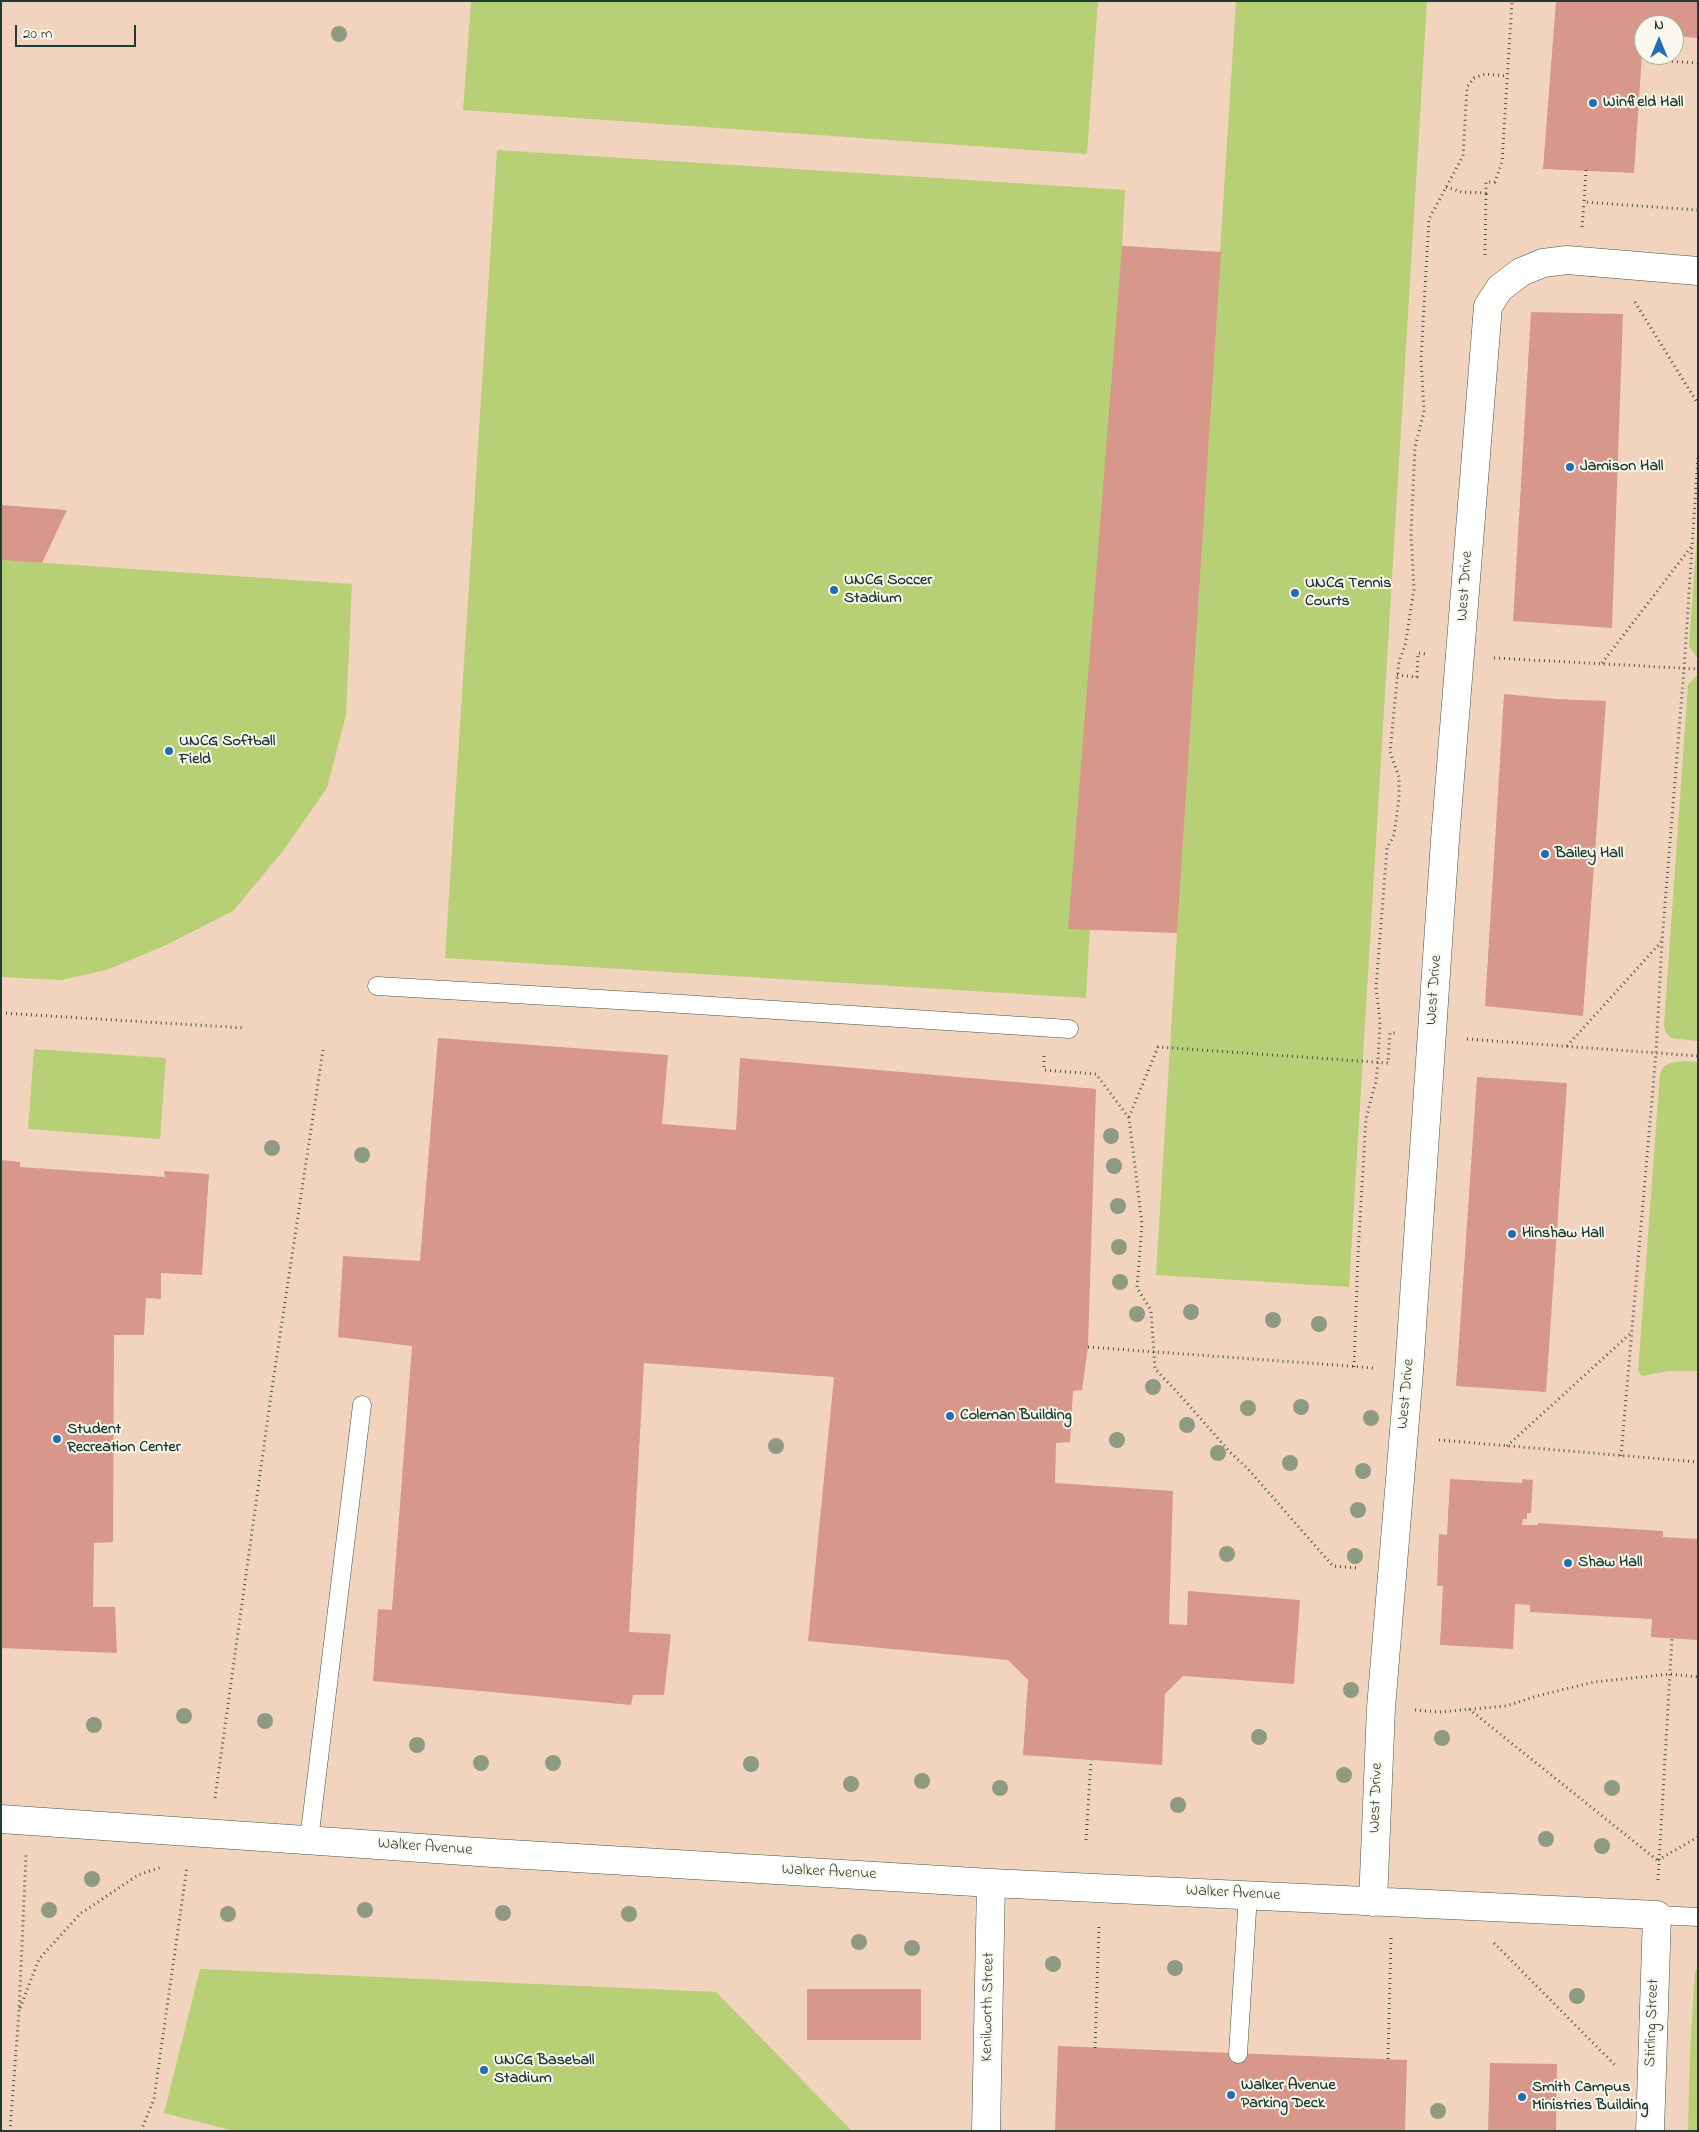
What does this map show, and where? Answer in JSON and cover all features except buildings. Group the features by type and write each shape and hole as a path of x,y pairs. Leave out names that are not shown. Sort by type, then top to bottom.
{"street":[{"name":"West Drive","path":"1373,1902 1381,1708 1404,1438 1445,840 1488,306 1500,288 1521,272 1543,263 1567,260 1698,271"},
{"name":"Walker Avenue","path":"1,1819 493,1853 991,1883 1657,1915"},
{"name":"Kenilworth Street","path":"986,2131 991,1883"},
{"name":"Stirling Street","path":"1650,2131 1657,1915"}],"lane":[{"path":"377,986 1069,1029"},
{"path":"309,1840 362,1405"},
{"path":"1238,2054 1248,1895"},
{"path":"1657,1915 1698,1916"}],"path":[{"path":"1485,247 1486,182 1496,182 1502,162 1512,1"},
{"path":"1684,62 1698,63"},
{"path":"1354,1366 1366,1118 1376,1081 1378,1061 1380,1021 1376,988 1386,858 1387,848 1394,835 1399,799 1399,777 1390,752 1399,661 1405,646 1414,589 1411,534 1416,447 1424,412 1422,359 1429,219 1463,156 1467,87 1474,78 1485,74 1507,76"},
{"path":"1582,230 1586,170"},
{"path":"1446,187 1462,192 1486,193"},
{"path":"1584,202 1698,210"},
{"path":"1634,300 1698,404"},
{"path":"1621,1456 1656,1053 1662,941 1684,668 1698,456"},
{"path":"1602,664 1692,546"},
{"path":"1461,656 1698,669"},
{"path":"1397,675 1417,676"},
{"path":"1567,1047 1591,1017 1662,941"},
{"path":"1,1013 245,1028"},
{"path":"1393,1570 1333,1566 1248,1469 1229,1451 1155,1369 1152,1310 1137,1288 1142,1224 1129,1118 1158,1047 1388,1063 1390,1033 1399,1033"},
{"path":"1432,1036 1698,1056"},
{"path":"141,2131 154,2099 201,1833 273,1385 323,1050"},
{"path":"1050,1070 1096,1074 1129,1118"},
{"path":"1508,1446 1632,1332"},
{"path":"1088,1347 1409,1370"},
{"path":"1404,1438 1698,1462"},
{"path":"1658,1880 1672,1638"},
{"path":"1411,1710 1439,1712 1506,1706 1594,1682 1670,1674 1698,1677"},
{"path":"1469,1709 1658,1861"},
{"path":"1086,1840 1091,1760"},
{"path":"1658,1861 1698,1837"},
{"path":"10,2131 19,2011 26,1852"},
{"path":"19,2011 39,1959 80,1914 138,1875 163,1866"},
{"path":"1456,1904 1651,2101"},
{"path":"1095,2048 1099,1923"},
{"path":"1388,2059 1391,1932"}],"shaded area":[{"path":"1,1 1698,1 1698,2131 1,2131"}],"green space":[{"path":"471,1 1098,1 1087,154 463,110"},
{"name":"UNCG Soccer Stadium","path":"1236,1 1427,1 1349,1287 1156,1275 1177,933 1090,927 1086,998 445,958 497,150 1125,190 1122,246 1220,252"},
{"path":"1698,521 1698,659 1689,646"},
{"name":"UNCG Softball Field","path":"1,560 352,584 346,715 327,788 283,851 233,911 166,945 107,970 61,980 1,977"},
{"path":"1698,676 1698,1041 1671,1038 1666,1033 1664,1025 1688,685"},
{"path":"34,1049 166,1058 160,1139 28,1129"},
{"path":"1684,1061 1698,1062 1698,1371 1668,1371 1642,1376 1638,1371 1660,1073 1664,1066"},
{"path":"1698,1968 1698,2131 1688,2131 1690,2051 1695,1971"},
{"name":"UNCG Baseball Stadium","path":"200,1969 716,1992 852,2131 234,2131 164,2113"}],"place":[{"name":"Winfield Hall","path":"1593,103"},
{"name":"Jamison Hall","path":"1570,467"},
{"name":"UNCG Soccer Stadium","path":"834,590"},
{"name":"UNCG Tennis Courts","path":"1295,593"},
{"name":"UNCG Softball Field","path":"169,751"},
{"name":"Bailey Hall","path":"1545,854"},
{"name":"Hinshaw Hall","path":"1512,1234"},
{"name":"Coleman Building","path":"950,1416"},
{"name":"Student Recreation Center","path":"57,1439"},
{"name":"Shaw Hall","path":"1568,1563"},
{"name":"UNCG Baseball Stadium","path":"484,2070"},
{"name":"Walker Avenue Parking Deck","path":"1231,2095"},
{"name":"Smith Campus Ministries Building","path":"1522,2097"}]}
